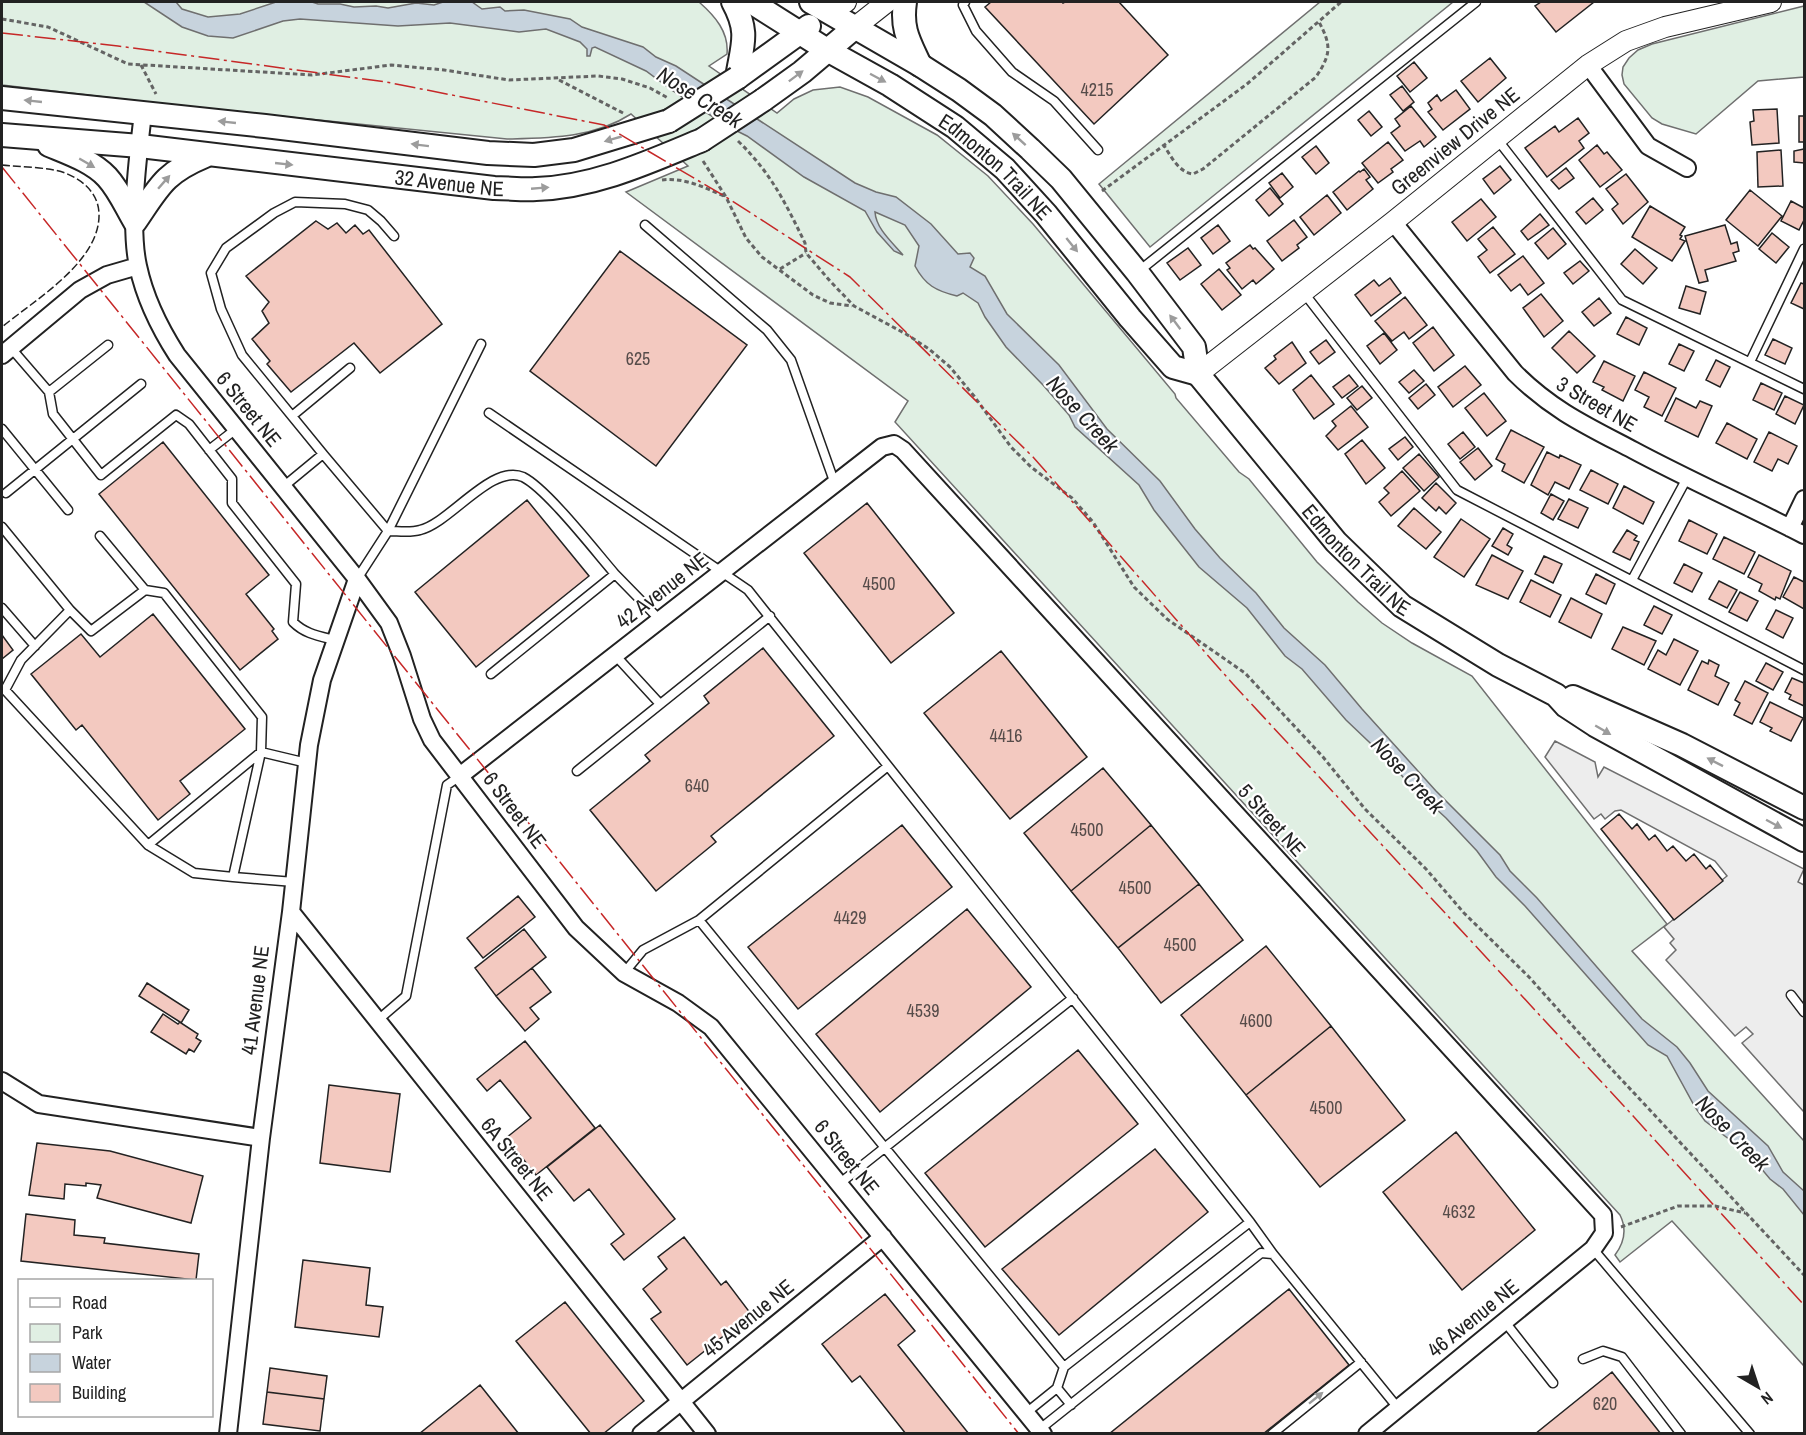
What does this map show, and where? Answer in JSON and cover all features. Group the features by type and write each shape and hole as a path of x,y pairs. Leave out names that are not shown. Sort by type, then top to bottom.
{"main road":[{"path":"733,2 745,37 737,78"},
{"name":"Edmonton Trail NE","path":"751,2 826,50 890,85 955,127 1005,169 1046,214 1173,367 1198,374"},
{"path":"905,2 903,22 920,65"},
{"name":"32 Avenue NE","path":"2,98 151,107 488,153 534,155 574,150 669,121 737,78 800,33 829,5"},
{"name":"Edmonton Trail NE","path":"829,5 854,28 920,65 993,116 1061,179 1137,272 1194,347 1198,374 1336,542 1402,606 1498,665 1557,695 1571,696 1682,745 1804,808"},
{"name":"32 Avenue NE","path":"2,135 140,146 205,156 494,188 538,189 582,183 701,149 802,72 854,28"},
{"path":"34,138 86,161 105,175 115,187 135,222 163,181 186,164 205,156"},
{"name":"Edmonton Trail NE","path":"1557,695 1566,706 1595,725 1804,840"}],"street":[{"path":"854,28 888,2"},
{"name":"Greenview Drive NE","path":"1198,374 1393,222 1588,65 1626,41 1665,27 1771,2"},
{"path":"1588,65 1648,146 1687,168"},
{"name":"6 Street NE","path":"151,107 140,146 135,222 138,266 148,301 162,331 177,355 357,579 393,630 422,719 432,740 576,928 624,974 678,1003 711,1027 1042,1431"},
{"name":"3 Street NE","path":"1393,222 1515,373 1535,393 1565,415 1797,532"},
{"path":"6,351 81,290 107,275 138,266"},
{"name":"42 Avenue NE","path":"461,775 882,447 894,444"},
{"name":"5 Street NE","path":"894,444 903,450 1603,1215 1604,1233"},
{"path":"1797,532 1804,499"},
{"name":"41 Avenue NE","path":"228,1434 261,1138 291,912 307,763 322,680 357,579"},
{"name":"6A Street NE","path":"291,912 707,1434"},
{"path":"2,1081 39,1104 261,1138"},
{"name":"46 Avenue NE","path":"1366,1434 1593,1249 1604,1233"},
{"name":"45 Avenue NE","path":"641,1434 883,1237"}],"lane":[{"path":"965,2 963,5 976,31 1012,72 1054,101 1098,150"},
{"path":"1137,272 1476,2"},
{"path":"1497,139 1622,300 1804,389"},
{"path":"394,236 368,210 345,204 295,202 274,213 226,248 211,273 221,309 242,355 388,531 419,531 442,519 488,483 506,476 520,476 552,502 615,574 660,620"},
{"path":"645,225 767,330 779,343 791,360 835,484"},
{"path":"1750,362 1804,249"},
{"path":"1304,292 1457,490 1804,670"},
{"path":"357,579 388,531 482,344"},
{"path":"49,392 108,345"},
{"path":"6,351 49,392 53,414 101,475 176,415 189,424 232,479 232,503 296,584 293,622 308,633 335,640"},
{"path":"292,416 350,368"},
{"path":"6,493 141,384"},
{"path":"489,413 748,590 1250,1222 1273,1254 1398,1408"},
{"path":"2,429 68,510"},
{"path":"209,450 236,429"},
{"path":"283,487 322,454"},
{"path":"1632,580 1687,478"},
{"path":"2,527 70,610 91,631 145,590"},
{"path":"100,536 145,590 164,593 262,717 261,752 233,877"},
{"path":"491,674 615,574"},
{"path":"2,608 35,646"},
{"path":"70,610 21,660 5,690 148,845 194,873 294,882"},
{"path":"577,771 770,616"},
{"path":"615,655 660,704"},
{"path":"261,752 307,763"},
{"path":"148,845 261,752"},
{"path":"624,974 643,950 699,920 888,766"},
{"path":"378,1020 406,996 447,785 461,775"},
{"path":"699,920 1064,1367"},
{"path":"1791,995 1804,1012"},
{"path":"839,1184 1072,998"},
{"path":"1026,1413 1057,1389 1064,1367 1250,1222"},
{"path":"1593,1249 1750,1434"},
{"path":"1042,1431 1071,1405 1261,1253 1273,1254"},
{"path":"1505,1322 1553,1383"},
{"path":"1583,1359 1603,1351 1622,1357 1681,1434"},
{"path":"1272,1434 1361,1362"},
{"path":"1057,1389 1071,1405"}],"path":[{"path":"1102,191 1247,84 1341,2"},
{"path":"1163,144 1175,163 1186,173 1193,174 1203,169 1316,78 1329,51 1327,37 1318,21"},
{"path":"141,65 151,107"},
{"path":"558,79 630,117"},
{"path":"701,149 746,238 762,257 813,295 830,303 854,306"},
{"path":"657,180 678,180 726,197"},
{"path":"780,269 806,253"},
{"path":"1604,1233 1678,1206 1715,1206 1746,1214"}],"green space":[{"path":"2,2 699,2 720,25 726,39 727,54 709,66 777,113 794,99 813,90 840,87 868,97 937,135 988,176 1033,224 1176,398 1239,472 1249,479 1317,562 1382,623 1412,643 1472,676 1667,924 1632,951 1804,1141 1804,1366 1672,1221 1620,1262 1615,1255 1624,1236 1620,1215 895,422 908,401 626,192 688,166 631,114 617,122 587,132 555,137 507,139 190,107 2,85"},
{"path":"1320,2 1453,2 1150,247 1099,184"},
{"path":"1804,6 1804,77 1758,81 1696,134 1662,124 1652,118 1624,84 1623,67 1638,50 1652,44"}],"shaded area":[{"path":"1555,741 1595,762 1598,777 1604,767 1804,869 1798,882 1804,885 1804,1112 1742,1043 1753,1034 1746,1027 1735,1036 1666,960 1676,950 1670,943 1674,939 1664,927 1727,876 1715,861 1621,810 1615,811 1605,819 1601,814 1594,819 1545,757"}],"water":[{"name":"Nose Creek","path":"144,2 176,2 182,9 208,17 240,14 276,2 312,2 388,8 416,3 434,5 443,2 472,2 482,9 500,7 505,11 524,10 570,19 582,27 643,47 656,57 676,66 855,183 896,197 931,224 958,254 970,253 974,258 970,267 985,276 1007,314 1059,365 1107,429 1160,481 1195,529 1220,558 1256,593 1284,628 1325,665 1436,791 1500,855 1510,871 1537,898 1642,1019 1677,1047 1708,1091 1768,1146 1783,1172 1804,1191 1804,1215 1750,1155 1705,1121 1667,1056 1648,1045 1525,906 1496,877 1477,851 1346,720 1302,669 1285,656 1247,608 1199,567 1154,510 1139,485 1075,427 1069,415 1006,347 978,303 963,293 957,296 943,292 927,283 915,266 919,246 905,225 875,212 878,224 903,255 894,251 877,232 865,211 804,177 747,136 727,126 646,71 595,47 592,48 590,56 587,56 587,49 580,42 546,29 519,32 450,23 398,26 300,19 283,21 233,38 208,36 182,27"}],"building":[{"path":"991,2 1119,2 1168,55 1094,124 985,7"},
{"path":"1541,2 1594,2 1556,32 1535,6"},
{"path":"1490,58 1506,78 1478,102 1461,81"},
{"path":"1414,62 1427,78 1410,92 1397,76"},
{"path":"1402,86 1414,102 1403,111 1390,95"},
{"path":"1456,90 1470,109 1443,130 1428,112 1432,109 1428,103 1437,95 1441,101"},
{"path":"1411,106 1436,137 1424,147 1420,141 1405,151 1391,133 1400,126 1395,119"},
{"path":"1777,109 1779,143 1752,145 1750,122 1754,121 1753,110"},
{"path":"1369,111 1382,127 1371,136 1358,120"},
{"path":"1799,116 1804,116 1804,142 1799,142"},
{"path":"1578,118 1589,133 1579,141 1584,148 1547,177 1525,148 1555,126 1559,132"},
{"path":"1388,142 1403,160 1391,169 1393,172 1378,183 1362,163"},
{"path":"1597,145 1604,154 1607,152 1622,170 1600,187 1579,160"},
{"path":"1316,146 1329,163 1316,174 1302,157"},
{"path":"1804,149 1804,163 1794,162 1794,151"},
{"path":"1781,150 1783,186 1758,187 1757,152"},
{"path":"1500,166 1511,180 1494,194 1483,179"},
{"path":"1566,168 1574,178 1559,189 1551,180"},
{"path":"1364,169 1370,177 1366,180 1373,189 1347,210 1333,192"},
{"path":"1282,173 1293,187 1280,198 1269,183"},
{"path":"1626,174 1648,202 1623,224 1612,209 1618,204 1606,189"},
{"path":"1270,188 1283,204 1269,216 1256,200"},
{"path":"1750,190 1782,216 1758,246 1726,220"},
{"path":"1327,195 1341,213 1314,235 1300,217"},
{"path":"1593,198 1603,210 1586,224 1576,212"},
{"path":"1481,199 1496,217 1467,241 1452,222"},
{"path":"1791,201 1804,208 1804,220 1799,230 1781,221"},
{"path":"1650,206 1685,227 1680,239 1685,241 1672,261 1632,237"},
{"path":"1540,214 1549,225 1528,240 1521,231"},
{"path":"1294,220 1307,237 1297,245 1299,248 1282,261 1267,241"},
{"path":"316,221 328,229 337,223 346,233 355,225 363,234 369,230 442,324 380,373 354,343 291,392 267,364 270,361 252,339 269,323 262,311 269,302 246,276"},
{"path":"1218,225 1230,241 1213,254 1201,238"},
{"path":"1725,225 1731,244 1737,242 1739,251 1733,253 1736,261 1705,270 1708,281 1699,283 1685,236"},
{"path":"1493,227 1515,254 1490,273 1478,257 1487,250 1478,239"},
{"path":"1553,228 1566,244 1548,259 1535,243"},
{"path":"1772,233 1789,247 1776,263 1759,249"},
{"path":"1250,245 1274,269 1256,284 1253,280 1242,289 1227,270 1230,268 1226,263"},
{"path":"1188,248 1201,265 1180,280 1167,263"},
{"path":"1635,249 1657,268 1643,284 1621,264"},
{"path":"620,251 747,345 656,466 530,371"},
{"path":"1523,256 1544,283 1528,295 1520,284 1511,291 1498,275"},
{"path":"1580,261 1589,271 1573,284 1564,273"},
{"path":"1219,269 1241,295 1222,310 1201,284"},
{"path":"1390,278 1401,293 1371,316 1355,295 1374,280 1379,286"},
{"path":"1801,283 1804,284 1804,309 1791,303"},
{"path":"1686,286 1706,292 1700,314 1679,308"},
{"path":"1541,294 1563,321 1544,337 1523,308"},
{"path":"1405,297 1427,325 1409,339 1404,332 1392,341 1375,321"},
{"path":"1599,298 1611,313 1594,326 1582,312"},
{"path":"1626,317 1647,328 1639,345 1617,334"},
{"path":"1433,327 1454,355 1434,371 1413,343"},
{"path":"1569,331 1595,356 1577,373 1552,348"},
{"path":"1384,333 1397,350 1380,364 1367,346"},
{"path":"1773,339 1792,348 1785,364 1765,355"},
{"path":"1326,340 1335,352 1319,364 1310,352"},
{"path":"1292,342 1306,363 1279,384 1265,368 1276,359 1274,356"},
{"path":"1679,344 1694,351 1684,371 1669,364"},
{"path":"1716,360 1730,367 1720,387 1706,380"},
{"path":"1604,361 1635,376 1623,401 1602,390 1604,387 1593,382"},
{"path":"1465,366 1481,385 1453,407 1438,387"},
{"path":"1414,370 1424,381 1409,393 1399,382"},
{"path":"1644,372 1676,388 1662,416 1644,407 1649,397 1635,390"},
{"path":"1311,375 1334,404 1314,419 1293,390"},
{"path":"1349,375 1358,386 1342,398 1333,387"},
{"path":"1761,383 1782,393 1774,410 1753,400"},
{"path":"1426,384 1435,395 1418,409 1409,398"},
{"path":"1362,386 1372,398 1357,410 1347,398"},
{"path":"1484,393 1506,421 1487,436 1465,408"},
{"path":"1785,396 1804,405 1795,424 1776,414"},
{"path":"1676,398 1696,408 1700,401 1712,406 1698,437 1665,421"},
{"path":"1351,406 1368,427 1338,450 1326,436 1336,426 1332,421"},
{"path":"1727,423 1757,439 1747,459 1716,443"},
{"path":"1511,430 1544,447 1524,483 1502,471 1505,464 1496,459"},
{"path":"1463,432 1475,447 1460,459 1448,444"},
{"path":"1769,432 1797,446 1788,464 1778,459 1772,471 1754,462"},
{"path":"1405,437 1413,447 1398,460 1389,449"},
{"path":"1362,440 1385,468 1366,484 1345,454"},
{"path":"163,442 269,575 246,594 274,629 272,631 278,639 240,670 99,494"},
{"path":"1478,448 1492,466 1475,480 1460,462"},
{"path":"1547,452 1559,458 1560,455 1581,465 1569,489 1555,482 1548,495 1531,485"},
{"path":"1419,454 1439,477 1424,491 1403,468"},
{"path":"1591,470 1618,484 1608,504 1580,490"},
{"path":"1402,471 1420,491 1391,516 1379,502 1389,493 1384,488"},
{"path":"1436,483 1456,503 1446,514 1439,507 1436,511 1422,498"},
{"path":"1624,486 1654,502 1643,524 1613,508"},
{"path":"1551,494 1564,501 1553,520 1541,513"},
{"path":"1569,499 1588,508 1578,528 1558,519"},
{"path":"527,500 589,576 476,667 415,592"},
{"path":"867,503 954,613 891,663 804,553"},
{"path":"1414,508 1441,532 1426,549 1398,526"},
{"path":"1461,519 1490,539 1464,577 1434,557"},
{"path":"1689,520 1717,534 1707,554 1679,541"},
{"path":"1503,528 1513,534 1507,545 1512,548 1508,555 1492,546"},
{"path":"1627,530 1637,536 1634,540 1639,542 1630,560 1613,552"},
{"path":"1724,537 1755,552 1744,574 1713,559"},
{"path":"1492,555 1523,571 1508,599 1476,585"},
{"path":"1759,555 1791,571 1780,599 1776,597 1775,600 1759,591 1762,584 1748,577"},
{"path":"1544,556 1562,564 1553,583 1535,574"},
{"path":"1684,564 1702,573 1692,592 1674,583"},
{"path":"1596,574 1615,584 1606,604 1586,594"},
{"path":"1794,577 1804,582 1804,609 1783,597"},
{"path":"1531,580 1561,595 1550,617 1520,602"},
{"path":"1719,581 1737,590 1727,608 1709,599"},
{"path":"1740,592 1758,601 1747,621 1729,612"},
{"path":"1571,598 1602,614 1591,638 1559,622"},
{"path":"1654,606 1672,615 1662,634 1644,625"},
{"path":"1776,610 1793,618 1783,638 1766,629"},
{"path":"153,614 245,729 180,781 190,794 158,820 82,725 76,730 31,674 81,634 100,657"},
{"path":"1623,627 1656,641 1644,665 1612,649"},
{"path":"2,635 13,650 2,659"},
{"path":"1674,639 1698,651 1680,685 1648,669 1658,650 1666,655"},
{"path":"763,648 834,736 711,836 716,842 656,891 590,810 650,761 645,755 709,703 704,696"},
{"path":"1001,651 1087,757 1010,819 924,713"},
{"path":"1709,660 1719,665 1715,676 1729,683 1718,705 1688,690 1702,661 1708,664"},
{"path":"1766,663 1783,672 1773,690 1756,681"},
{"path":"1792,678 1804,683 1804,706 1789,699 1791,695 1785,692"},
{"path":"1745,681 1768,693 1752,724 1734,715 1740,703 1735,700"},
{"path":"1770,702 1803,718 1791,741 1770,731 1772,728 1760,722"},
{"path":"1103,768 1151,825 1071,891 1024,833"},
{"path":"1619,814 1632,829 1637,824 1649,840 1655,835 1667,851 1673,846 1686,861 1694,854 1706,869 1710,865 1723,881 1674,920 1601,829"},
{"path":"902,825 952,887 798,1009 748,947"},
{"path":"1151,825 1199,884 1118,948 1071,891"},
{"path":"1199,884 1243,940 1161,1003 1118,948"},
{"path":"518,896 535,917 483,958 467,938"},
{"path":"967,909 1031,987 880,1112 816,1034"},
{"path":"524,929 546,957 496,996 475,968"},
{"path":"1266,946 1331,1026 1246,1095 1181,1015"},
{"path":"532,968 551,992 530,1008 539,1019 525,1031 496,996"},
{"path":"147,983 189,1010 181,1023 198,1034 196,1038 201,1041 194,1052 189,1049 186,1054 151,1032 163,1014 178,1024 180,1022 139,996"},
{"path":"1331,1026 1405,1120 1320,1187 1246,1095"},
{"path":"525,1041 595,1128 536,1175 506,1138 531,1118 500,1080 487,1091 477,1079"},
{"path":"1078,1050 1138,1124 985,1247 925,1173"},
{"path":"329,1085 400,1094 390,1172 320,1163"},
{"path":"600,1125 675,1219 624,1260 611,1244 624,1234 589,1189 574,1201 547,1167"},
{"path":"1456,1132 1535,1230 1462,1290 1383,1192"},
{"path":"37,1143 110,1151 203,1176 191,1223 97,1198 101,1185 65,1184 64,1199 29,1195"},
{"path":"1155,1149 1208,1212 1059,1335 1002,1269"},
{"path":"26,1214 75,1220 74,1235 105,1238 104,1243 199,1254 196,1279 21,1261"},
{"path":"684,1237 721,1285 726,1281 751,1314 687,1365 651,1319 661,1312 643,1289 667,1269 658,1257"},
{"path":"303,1260 370,1268 366,1305 383,1307 379,1337 295,1327"},
{"path":"1289,1289 1349,1365 1263,1434 1109,1434"},
{"path":"885,1294 915,1331 898,1345 969,1434 906,1434 860,1376 852,1382 822,1344"},
{"path":"565,1302 644,1401 603,1434 591,1434 516,1341"},
{"path":"270,1368 327,1376 324,1399 267,1392"},
{"path":"1612,1372 1661,1434 1535,1434"},
{"path":"480,1385 519,1434 419,1434"},
{"path":"267,1392 324,1399 320,1431 263,1424"}],"fence":[{"path":"2,165 51,170 72,176 93,193 99,213 97,231 78,263 64,278 2,327"}],"power":[{"path":"2,33 386,82 604,125 726,197 850,277 1033,457 1233,684 1634,1117 1804,1305"},
{"path":"2,167 1019,1434"}]}
